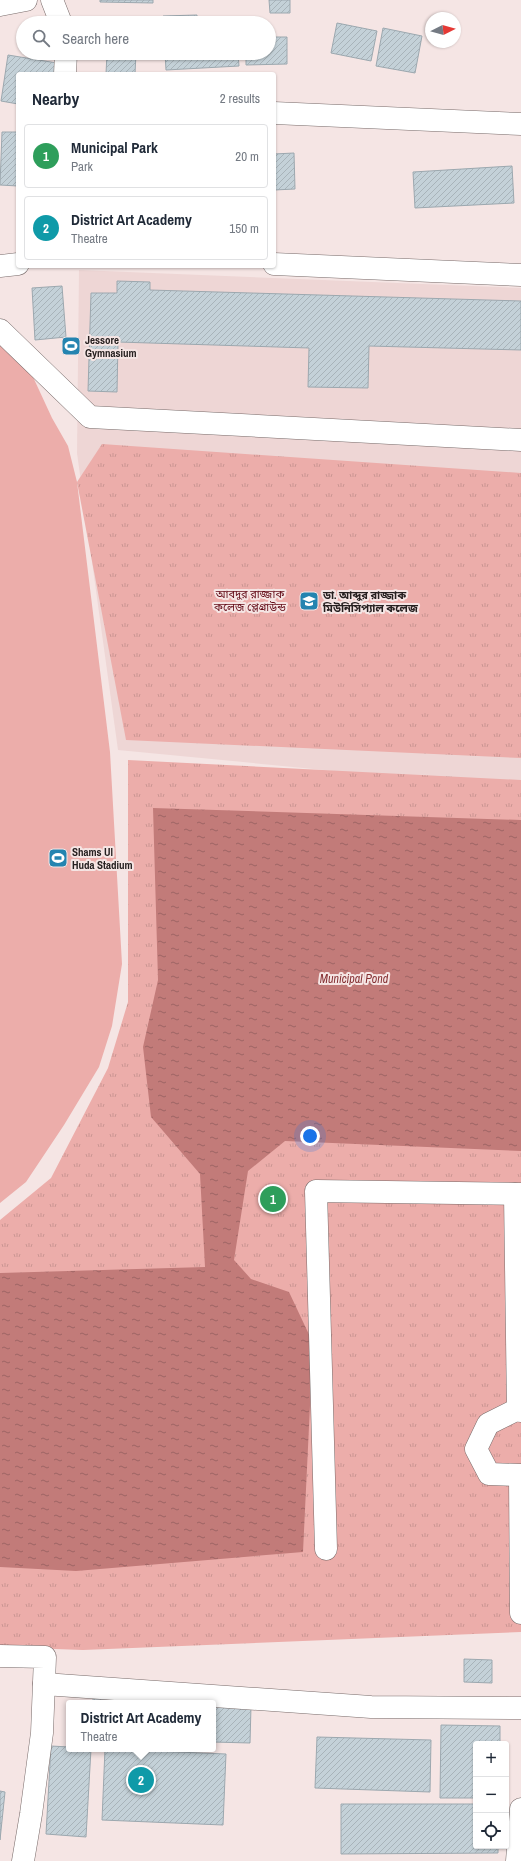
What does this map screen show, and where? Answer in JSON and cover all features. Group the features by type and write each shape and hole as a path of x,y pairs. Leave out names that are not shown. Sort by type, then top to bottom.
{"street":[{"path":"0,5 26,0"},
{"path":"52,0 58,16"},
{"path":"65,72 66,60"},
{"path":"276,113 521,124"},
{"path":"0,266 16,264"},
{"path":"276,264 521,275"},
{"path":"0,330 90,417 521,440"},
{"path":"326,1549 316,1191 518,1194 519,1410 488,1424 476,1449 489,1474 520,1476 521,1613"},
{"path":"0,1656 45,1657 42,1733 23,1861"},
{"path":"44,1684 371,1707 521,1708"},
{"path":"517,1861 521,1809"}],"shaded area":[{"name":"ডা. আব্দুর রাজ্জাক মিউনিসিপ্যাল কলেজ","path":"79,270 521,288 521,789 118,750 77,453"}],"green space":[{"name":"Shams Ul Huda Stadium","path":"0,342 27,364 52,418 68,446 77,482 110,752 122,964 112,1026 99,1067 64,1125 26,1182 0,1203"},
{"name":"আবদুর রাজ্জাক কলেজ প্লেগ্রাউন্ড","path":"102,444 521,473 521,758 126,740 77,482"},
{"path":"128,760 521,780 521,1632 83,1650 0,1647 0,1220 51,1178 108,1068 128,1002"}],"water":[{"name":"Municipal Pond","path":"153,808 521,820 521,1151 285,1141 248,1171 234,1260 251,1279 289,1292 313,1343 303,1552 76,1571 0,1567 0,1273 205,1267 200,1174 151,1117 143,1047 158,980"}],"building":[{"path":"100,0 153,0 153,3 100,2"},
{"path":"269,0 290,0 290,13 270,13"},
{"path":"197,15 197,16 163,16"},
{"path":"337,23 377,31 371,61 331,53"},
{"path":"383,28 422,36 415,73 376,66"},
{"path":"276,37 287,37 287,64 246,65 246,60 276,60"},
{"path":"8,55 16,56 16,60 38,60 69,65 68,72 16,72 16,104 1,101"},
{"path":"107,60 136,60 135,72 106,72"},
{"path":"165,60 239,60 239,66 166,70"},
{"path":"2,132 16,132 16,186 0,185"},
{"path":"294,153 295,189 276,190 276,154"},
{"path":"512,166 514,203 415,208 413,172"},
{"path":"117,281 150,282 150,290 521,301 521,350 369,346 368,388 308,387 309,348 118,342 117,392 88,391 91,293 117,293"},
{"path":"62,286 66,337 35,340 32,288"},
{"path":"464,1659 492,1660 492,1683 464,1682"},
{"path":"93,1694 118,1694 118,1700 93,1700"},
{"path":"216,1706 251,1706 250,1743 216,1742"},
{"path":"441,1725 500,1726 500,1741 473,1741 473,1798 440,1798"},
{"path":"317,1737 431,1740 430,1792 315,1788"},
{"path":"51,1746 66,1747 66,1752 91,1752 86,1837 46,1834"},
{"path":"105,1752 178,1752 226,1754 223,1825 102,1820"},
{"path":"0,1791 5,1792 0,1840"},
{"path":"341,1804 473,1804 473,1849 498,1849 498,1853 341,1854"}],"place":[{"name":"Jessore Gymnasium","path":"71,346"},
{"name":"ডা. আব্দুর রাজ্জাক মিউনিসিপ্যাল কলেজ","path":"309,601"},
{"name":"Shams Ul Huda Stadium","path":"58,858"},
{"name":"Municipal Park","path":"273,1199"},
{"name":"District Art Academy","path":"141,1780"}]}
